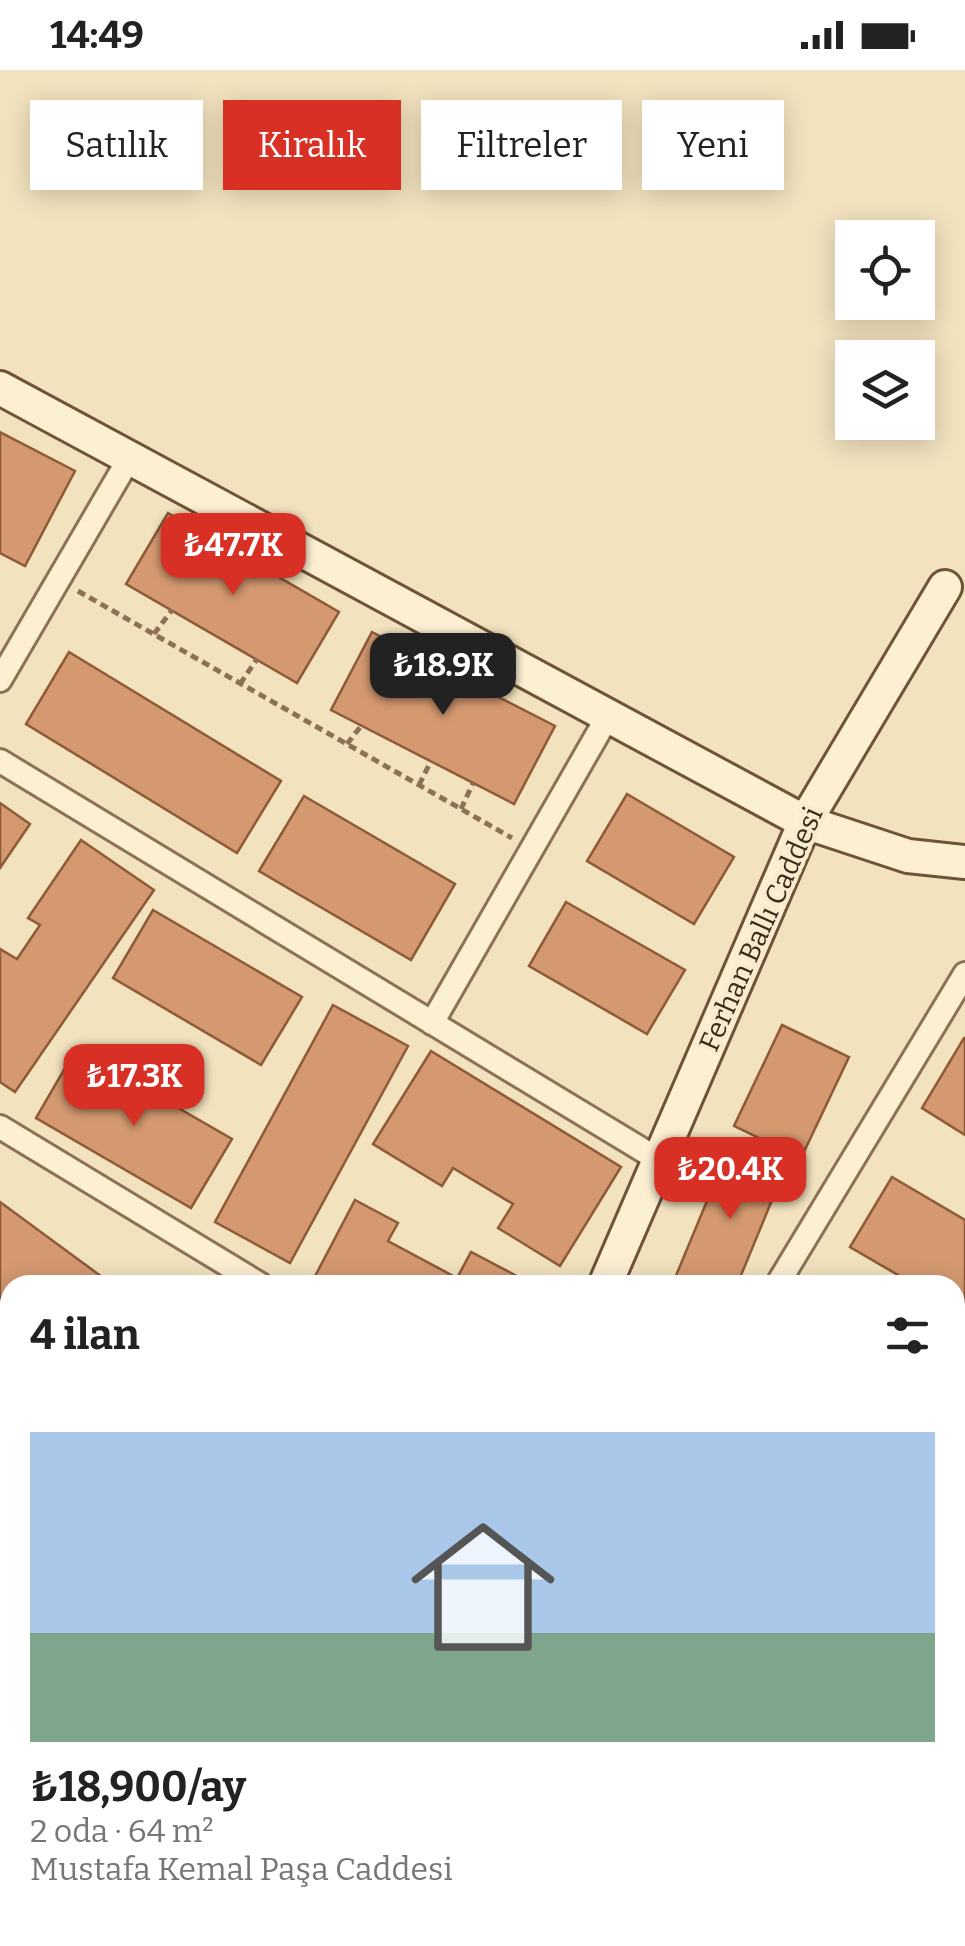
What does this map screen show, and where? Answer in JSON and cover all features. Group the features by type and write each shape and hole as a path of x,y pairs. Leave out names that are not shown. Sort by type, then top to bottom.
{"main road":[{"path":"0,388 805,822 908,856 965,862"},
{"name":"Ferhan Ballı Caddesi","path":"609,1275 805,822 945,587"}],"street":[{"path":"0,680 130,458"},
{"path":"432,1023 608,716"},
{"path":"0,760 659,1160"},
{"path":"783,1275 965,974"},
{"path":"0,1127 223,1275"}],"path":[{"path":"58,580 532,849"},
{"path":"154,634 172,610"},
{"path":"240,684 257,659"},
{"path":"347,744 361,726"},
{"path":"419,785 431,762"},
{"path":"461,809 473,783"}],"building":[{"path":"0,432 75,471 25,566 0,553"},
{"path":"168,513 339,612 297,683 126,584"},
{"path":"372,632 555,726 514,804 331,710"},
{"path":"69,652 281,781 237,853 26,724"},
{"path":"627,794 734,857 694,924 587,861"},
{"path":"304,796 455,884 411,960 259,871"},
{"path":"0,803 30,824 0,868"},
{"path":"81,840 154,890 15,1092 0,1082 0,949 17,959 40,925 28,918"},
{"path":"566,902 685,970 647,1034 529,966"},
{"path":"153,910 302,997 261,1065 113,978"},
{"path":"333,1005 408,1046 290,1263 215,1222"},
{"path":"782,1025 849,1057 801,1158 734,1126"},
{"path":"965,1038 965,1135 922,1108"},
{"path":"76,1049 232,1139 191,1208 36,1118"},
{"path":"431,1051 621,1167 560,1266 498,1228 513,1204 453,1168 442,1186 373,1144"},
{"path":"729,1148 784,1171 741,1275 676,1275"},
{"path":"892,1177 965,1220 965,1275 898,1275 850,1247"},
{"path":"355,1200 398,1223 388,1241 451,1275 316,1275"},
{"path":"0,1202 99,1275 0,1275"},
{"path":"471,1252 515,1275 459,1275"}]}
